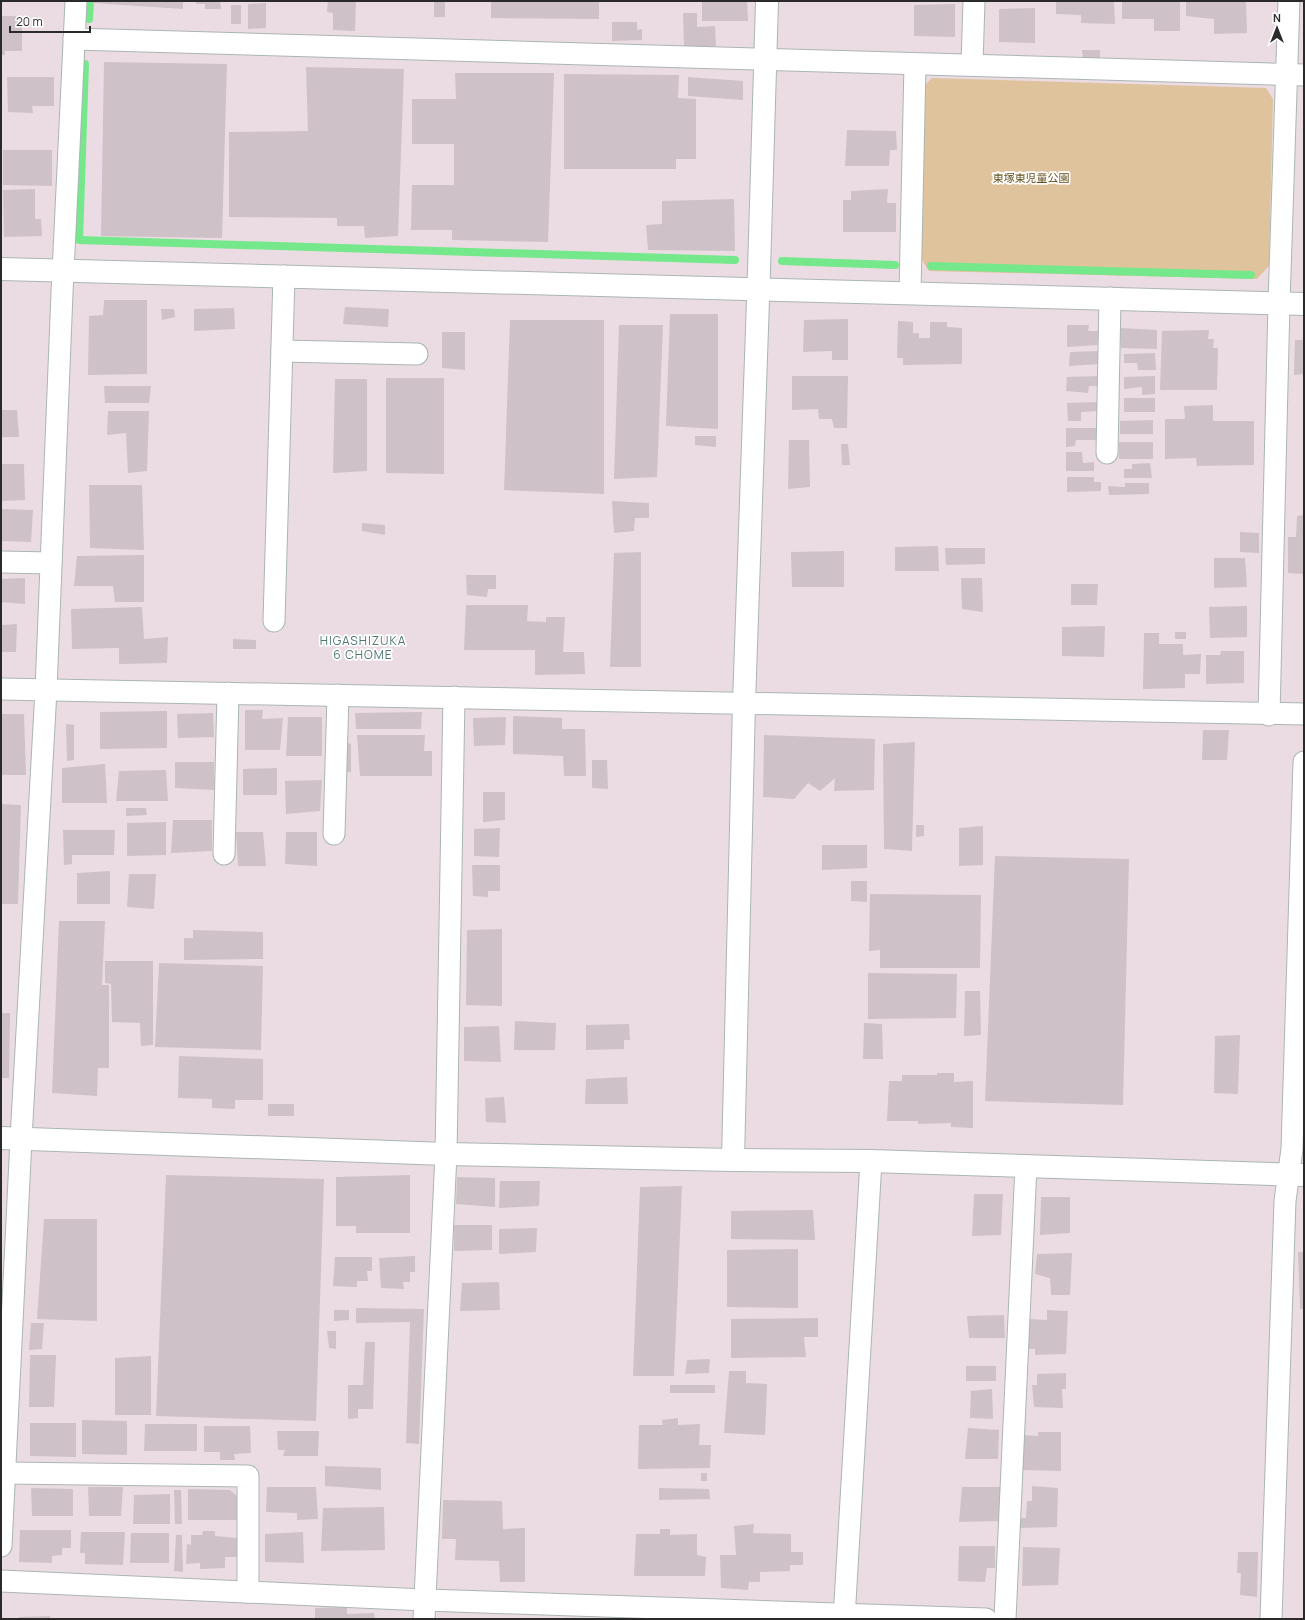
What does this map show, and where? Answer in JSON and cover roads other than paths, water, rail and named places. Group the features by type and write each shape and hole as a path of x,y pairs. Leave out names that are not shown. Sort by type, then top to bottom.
{"street":[{"path":"1,1546 5,1473 11,1139 46,690 63,271 76,1"},
{"path":"733,1160 744,703 759,289 767,1"},
{"path":"972,66 974,1"},
{"path":"1269,715 1278,303 1296,74 1289,1"},
{"path":"74,39 972,66 1296,74"},
{"path":"910,293 916,64"},
{"path":"1,269 1304,304"},
{"path":"274,622 284,276"},
{"path":"1107,453 1110,298"},
{"path":"282,351 417,354"},
{"path":"1,562 51,564"},
{"path":"1,689 454,697 1269,715 1304,714"},
{"path":"224,854 228,693"},
{"path":"334,834 338,695"},
{"path":"425,1610 446,1154 454,697"},
{"path":"1271,1619 1286,1201 1297,1175 1292,1149 1300,993 1304,762"},
{"path":"11,1139 446,1154 733,1160 871,1161 1297,1175"},
{"path":"844,1617 871,1161"},
{"path":"1005,1619 1026,1166"},
{"path":"5,1473 248,1476 248,1592"},
{"path":"1,1581 248,1592 425,1610 986,1619"}],"waterway":[{"path":"89,19 90,1"},
{"path":"85,64 79,240 735,260"},
{"path":"782,261 895,265"},
{"path":"931,266 1251,275"}],"district":[{"name":"HIGASHIZUKA 6 CHOME","path":"363,647"}],"park label":[{"name":"東塚東児童公園","path":"1031,177"}]}
